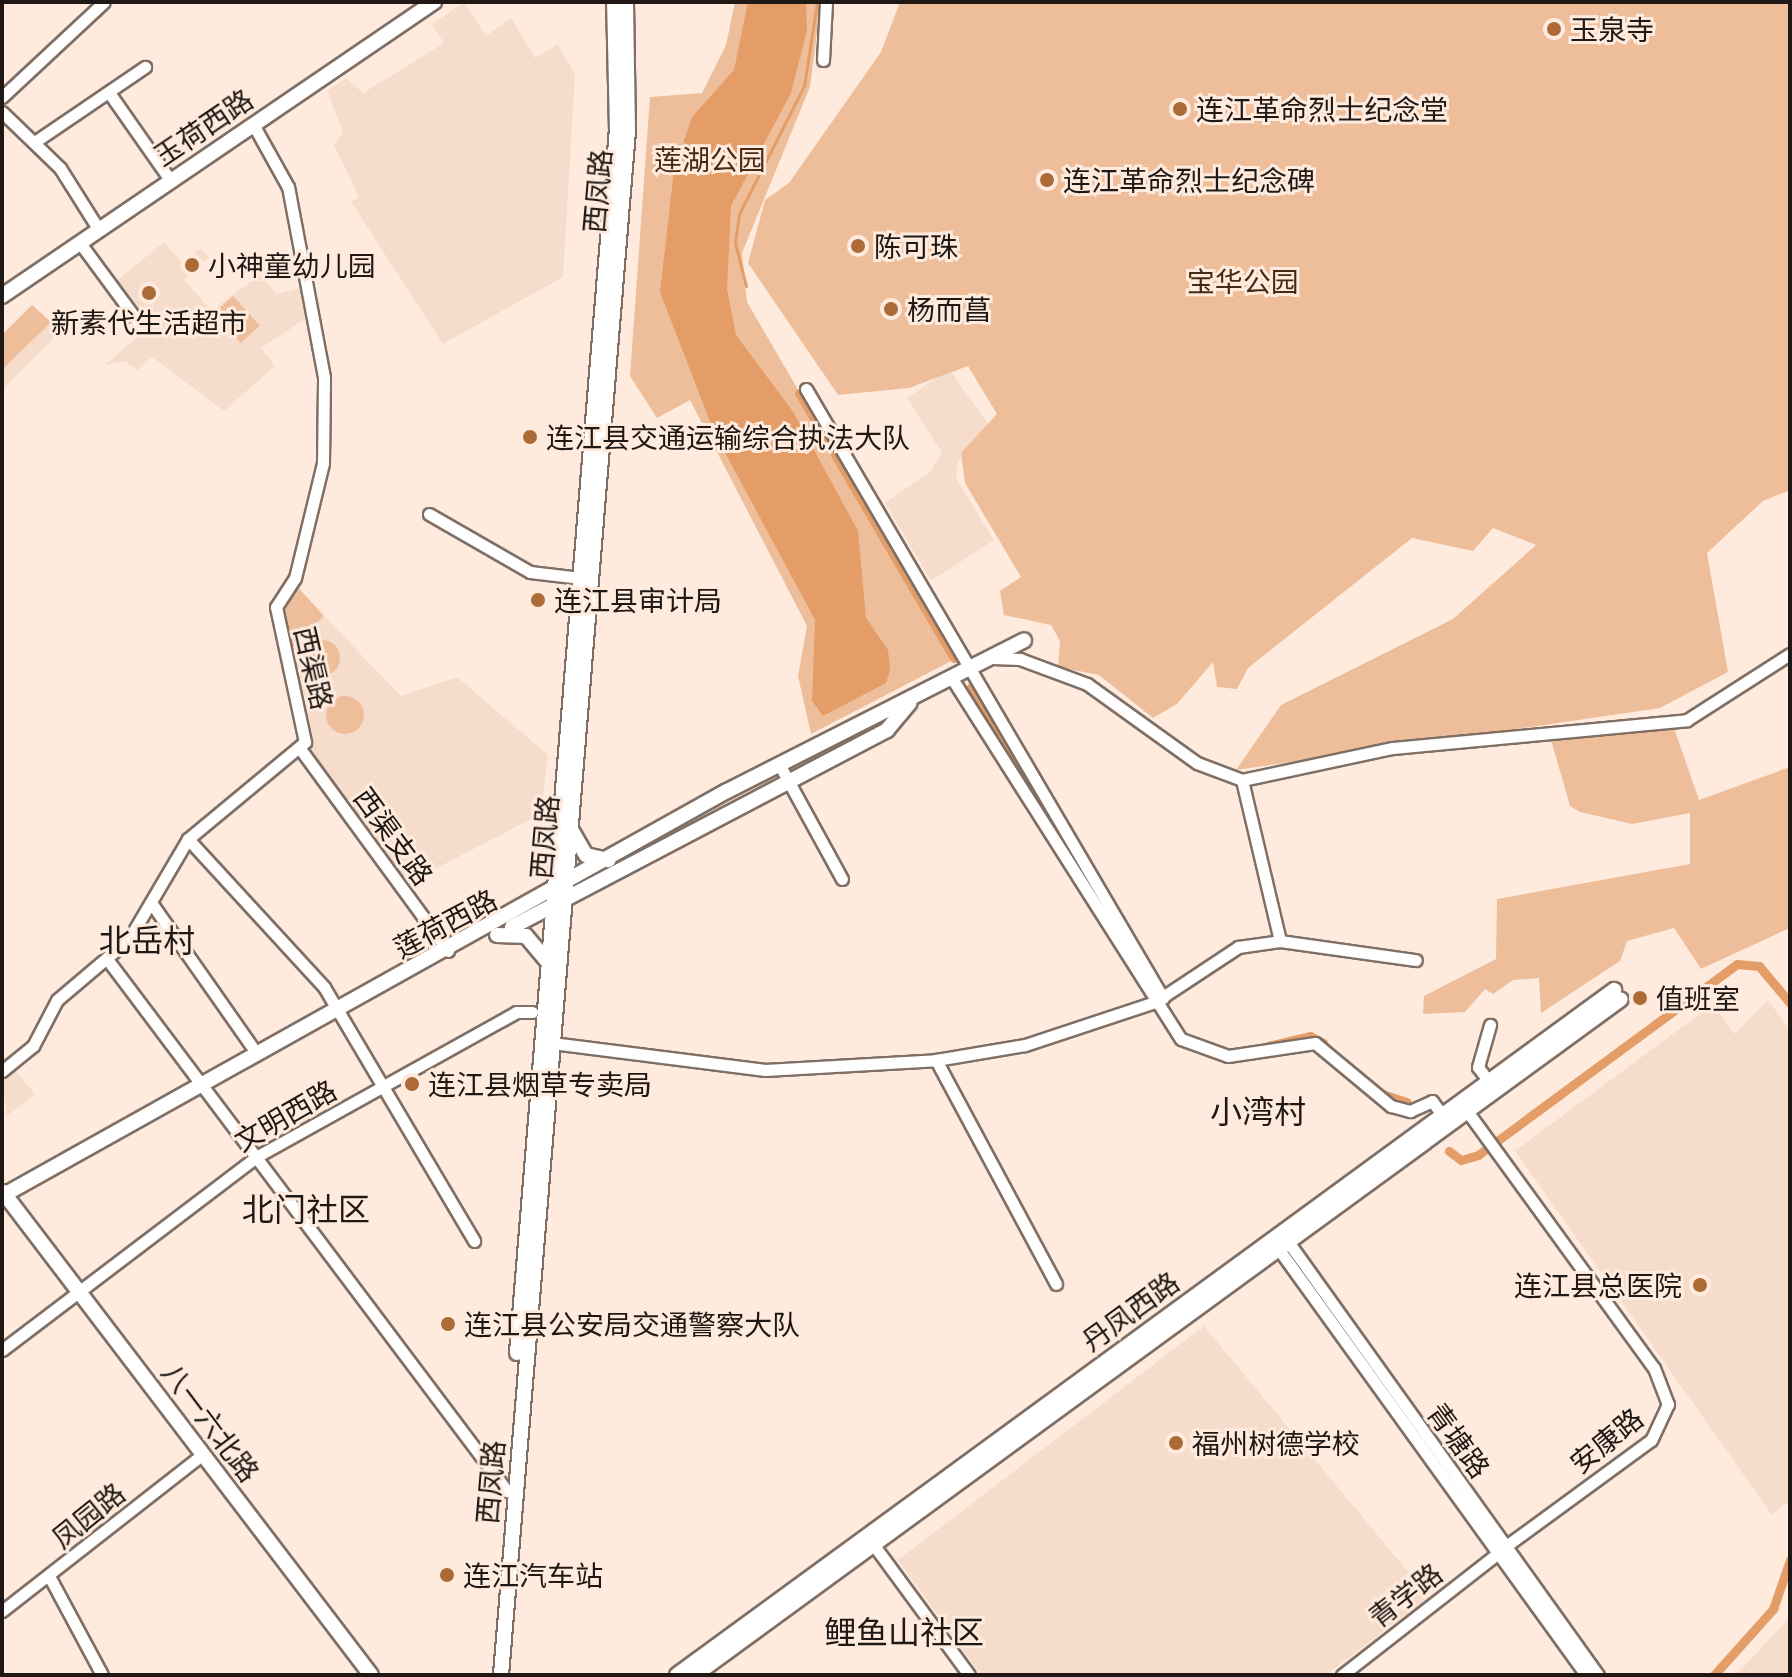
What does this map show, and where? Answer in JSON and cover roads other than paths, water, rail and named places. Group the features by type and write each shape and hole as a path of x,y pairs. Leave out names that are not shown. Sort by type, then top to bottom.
{"main road":[{"name":"玉荷西路","path":"2,296 434,2"},
{"name":"西凤路","path":"501,1675 552,1043 581,578 617,130 614,2"},
{"name":"西凤路","path":"492,1675 549,963 571,827 628,131 626,2"},
{"name":"莲荷西路","path":"205,1088 257,1054 497,935 779,764 887,707 910,703 1024,640"},
{"name":"莲荷西路","path":"613,866 789,782 896,725 910,703"},
{"path":"571,827 586,855 613,866"},
{"name":"莲荷西路","path":"4,1197 448,951 560,896"},
{"path":"497,935 526,936 549,963"},
{"name":"丹凤西路","path":"677,1675 870,1540 1280,1241 1467,1111 1618,995 1487,1079 1280,1241"},
{"name":"八一六北路","path":"4,1197 371,1675"},
{"name":"丹凤西路","path":"695,1675 870,1540"}],"street":[{"path":"2,97 104,2"},
{"path":"823,60 828,6"},
{"path":"36,141 110,94 145,67"},
{"path":"110,94 171,181"},
{"path":"2,112 36,141 99,230"},
{"name":"西渠路","path":"2,1071 33,1046 57,1000 107,959 152,904 188,839 301,750 305,731 276,607 297,573 325,456 324,377 288,187 253,124"},
{"path":"80,243 142,327"},
{"path":"806,389 973,668 1159,1000 1175,1034 1199,1050 1246,1055 1315,1043 1391,1106 1410,1111 1432,1101 1442,1115"},
{"path":"429,514 530,572 581,578"},
{"path":"992,658 1020,659 1087,684 1197,763 1242,780 1393,748 1687,720 1790,654"},
{"path":"953,680 1159,1000"},
{"name":"西渠支路","path":"301,750 448,951"},
{"path":"779,764 842,879"},
{"path":"1242,780 1280,941"},
{"path":"188,839 321,983 474,1241"},
{"path":"152,904 257,1054"},
{"path":"552,1043 765,1070 936,1060 1025,1045 1159,1000 1238,947 1280,941 1416,960"},
{"path":"107,959 507,1491"},
{"name":"文明西路","path":"2,1350 256,1157 516,1012 532,1012"},
{"path":"1487,1079 1478,1067 1490,1025"},
{"path":"936,1060 1056,1284"},
{"name":"安康路","path":"1467,1111 1654,1368 1668,1404 1651,1440 1502,1550"},
{"name":"青塘路","path":"1280,1241 1502,1550 1586,1675"},
{"name":"凤园路","path":"2,1611 203,1454"},
{"path":"870,1540 969,1675"},
{"name":"青塘路","path":"1502,1550 1598,1675"},
{"name":"青学路","path":"1342,1675 1502,1550"},
{"path":"49,1576 102,1675"}],"waterway":[{"path":"746,286 735,243 739,214 804,86 817,2"},
{"path":"799,393 954,658"},
{"path":"971,687 1097,897"},
{"path":"1449,1151 1461,1160 1478,1155 1737,964 1759,966 1790,1003"},
{"path":"1268,1046 1310,1036 1323,1043"},
{"path":"1382,1094 1407,1102"},
{"path":"1714,1675 1773,1609 1790,1560"}],"place":[{"name":"玉泉寺","path":"1554,29"},
{"name":"连江革命烈士纪念堂","path":"1180,109"},
{"name":"连江革命烈士纪念碑","path":"1047,180"},
{"name":"陈可珠","path":"858,246"},
{"name":"小神童幼儿园","path":"192,265"},
{"name":"新素代生活超市","path":"149,293"},
{"name":"杨而菖","path":"891,309"},
{"name":"连江县交通运输综合执法大队","path":"530,437"},
{"name":"连江县审计局","path":"538,600"},
{"name":"值班室","path":"1640,998"},
{"name":"连江县烟草专卖局","path":"412,1084"},
{"name":"连江县总医院","path":"1700,1285"},
{"name":"连江县公安局交通警察大队","path":"448,1324"},
{"name":"福州树德学校","path":"1176,1443"},
{"name":"连江汽车站","path":"447,1575"}],"district":[{"name":"北岳村","path":"147,940"},
{"name":"小湾村","path":"1258,1111"},
{"name":"北门社区","path":"306,1209"},
{"name":"鲤鱼山社区","path":"904,1632"}],"park label":[{"name":"莲湖公园","path":"710,159"},
{"name":"宝华公园","path":"1243,281"}]}
